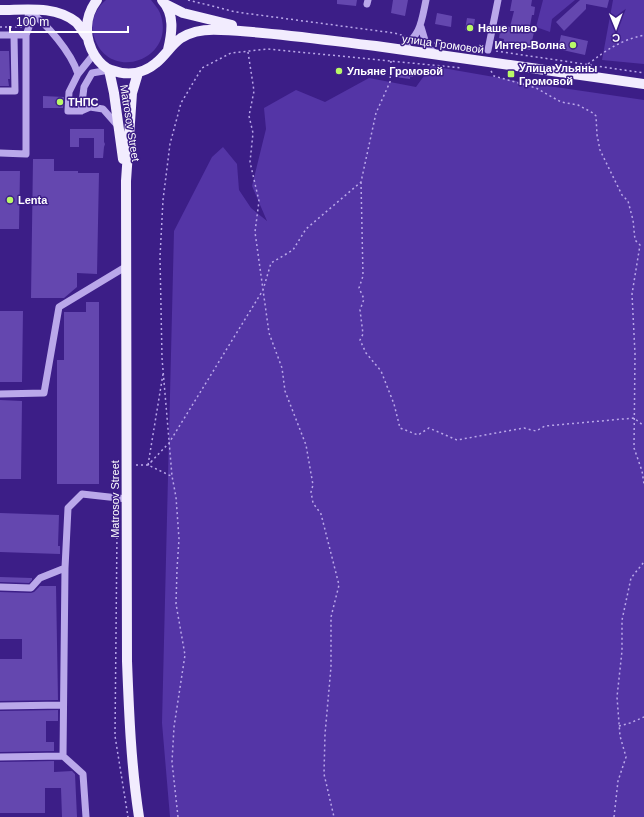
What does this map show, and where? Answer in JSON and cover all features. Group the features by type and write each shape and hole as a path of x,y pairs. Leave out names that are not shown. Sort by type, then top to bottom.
{"main road":[{"path":"97,0 92,7 87,21 87,37 90,48 98,62 109,70 122,74 138,73"},
{"path":"164,3 172,21 172,33 168,50"},
{"name":"улица Громовой","path":"164,3 183,13 262,32"},
{"path":"0,10 48,10 64,14 77,23 87,37"},
{"name":"улица Громовой","path":"138,73 155,64 180,39 196,31 213,29 262,32 644,84"},
{"name":"Matrosov Street","path":"109,70 119,127 126,181"},
{"name":"Matrosov Street","path":"138,73 132,93 126,181 127,660 129,726 135,792 139,817"}],"lane":[{"path":"401,50 410,42 421,27 426,0"},
{"path":"488,50 498,0"},
{"path":"0,153 26,154 26,34 29,27 28,10"},
{"path":"28,10 38,17 62,46 75,65 78,74"},
{"path":"421,27 427,47 437,55"},
{"path":"0,35 26,34"},
{"path":"0,91 15,91 14,35"},
{"path":"94,54 78,74 69,92 68,111 81,111 90,107 103,109 119,127"},
{"path":"81,111 84,86 92,73 109,70"},
{"path":"0,394 44,393 59,307 127,266"},
{"path":"63,756 65,568 68,508 82,494 127,499"},
{"path":"0,587 31,588 40,578 65,568"},
{"path":"0,706 63,705"},
{"path":"0,756 63,756 83,774 86,817"}],"path":[{"path":"588,65 608,49 630,38 644,35"},
{"path":"178,817 172,762 174,728 185,655 176,604 180,538 176,496 172,476 163,370 160,257 163,200 170,144 181,103 202,68 230,53 268,49 463,68"},
{"path":"248,51 254,91 249,116 252,133 250,162 259,201 255,232 269,333 282,368 285,392 306,446 313,485 311,492 313,503 321,514 339,584 330,617 331,667 324,774 334,817"},
{"path":"391,61 390,82 376,113 361,182 363,276 359,288 364,299 360,310 363,334 360,340 366,353 381,371 394,404 400,428 418,435 429,428 457,440 524,428 536,431 545,426 634,418 644,426"},
{"path":"491,71 494,76 536,88 561,102 578,105 593,113 596,116 597,135 600,150 622,195 628,201 633,220 635,240 640,245 632,294 635,354 634,448 642,471 644,484"},
{"path":"148,465 169,443 263,290 271,263 293,250 306,229 361,182"},
{"path":"148,465 163,370"},
{"path":"148,465 152,461"},
{"path":"148,465 172,476"},
{"path":"614,817 618,781 626,757 620,736 617,696 622,651 622,620 632,578 644,562"},
{"path":"619,726 644,717"}],"shaded area":[{"path":"106,0 151,0 160,13 163,30 159,44 150,54 138,60 124,62 111,59 100,49 93,33 92,24 97,10"},
{"path":"543,0 575,0 552,19 550,32 536,27"},
{"path":"613,0 644,0 644,64 602,60"},
{"path":"431,66 528,83 644,100 644,817 170,817 162,723 174,231 212,157 223,147 237,164 239,190 251,208 267,221 252,186 266,129 264,108 296,90 325,102 369,78 416,87"}],"building":[{"path":"337,0 357,0 356,6 337,4"},
{"path":"393,0 408,0 405,16 391,13"},
{"path":"512,0 532,0 531,6 535,7 529,31 534,32 530,50 503,44 504,39 499,38 501,25 510,27 514,11 510,11"},
{"path":"580,0 609,0 607,8 586,4 586,9 564,31 556,22"},
{"path":"437,13 452,16 451,27 435,24"},
{"path":"467,18 475,19 473,31 465,30"},
{"name":"Интер-Волна","path":"561,35 588,41 585,55 558,49"},
{"path":"0,51 9,51 9,86 0,86"},
{"path":"396,69 414,71 413,77 410,77 410,79 395,77"},
{"name":"ТНПС","path":"43,96 64,97 63,108 43,108"},
{"path":"70,129 104,129 105,144 103,158 94,158 94,138 79,138 79,147 70,147"},
{"path":"33,159 54,159 54,171 99,173 97,274 77,273 77,287 64,298 31,298"},
{"name":"Lenta","path":"0,171 20,171 19,229 0,229"},
{"path":"86,302 99,302 99,484 57,484 57,360 64,360 64,312 86,312"},
{"path":"0,311 23,311 22,382 0,382"},
{"path":"0,400 22,401 21,479 0,479"},
{"path":"0,513 59,515 58,546 60,546 60,554 0,552"},
{"path":"0,577 32,578 32,580 29,583 0,582"},
{"path":"40,586 56,586 58,700 0,701 0,659 22,659 22,639 0,639 0,592 31,593"},
{"path":"58,710 58,721 46,721 46,742 54,742 54,751 0,752 0,711"},
{"path":"54,761 54,772 72,771 75,774 77,817 62,817 61,788 45,788 45,813 0,813 0,762"}],"place":[{"name":"Наше пиво","path":"470,28"},
{"name":"Интер-Волна","path":"573,45"},
{"name":"Ульяне Громовой","path":"339,71"},
{"name":"Улица Ульяны Громовой","path":"511,74"},
{"name":"ТНПС","path":"60,102"},
{"name":"Lenta","path":"10,200"}]}
